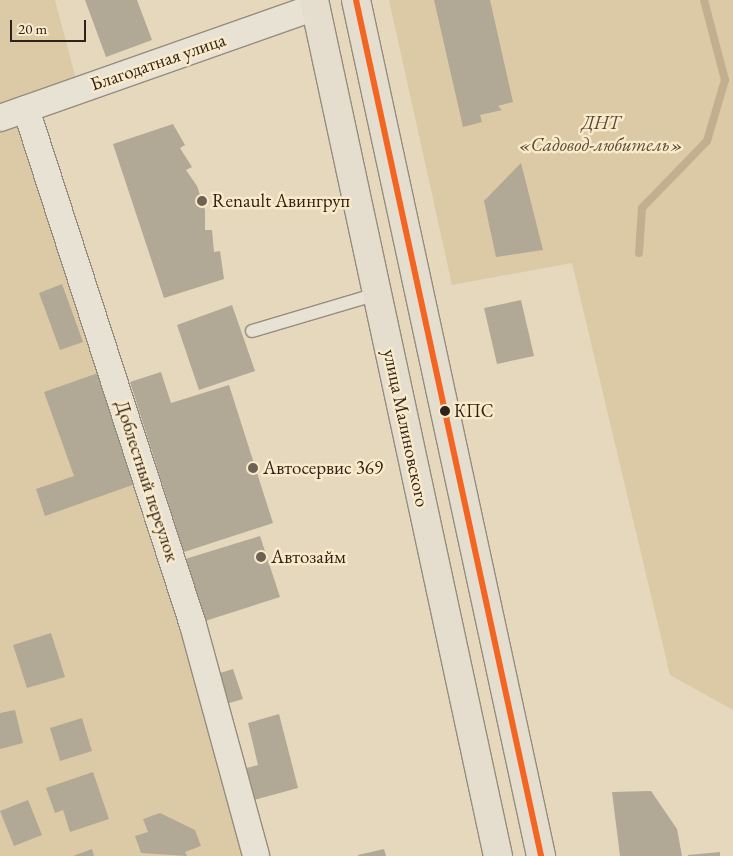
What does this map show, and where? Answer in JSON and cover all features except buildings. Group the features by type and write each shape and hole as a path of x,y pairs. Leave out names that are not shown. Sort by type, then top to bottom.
{"highway":[{"path":"356,0 540,856"},
{"name":"улица Малиновского","path":"315,3 498,856"}],"street":[{"name":"Благодатная улица","path":"0,118 315,3"},
{"name":"Доблестный переулок","path":"26,108 193,625 256,856"}],"lane":[{"path":"252,331 377,294"}],"green space":[{"path":"0,0 55,0 77,83 14,104 150,518 243,856 0,856"},
{"name":"ДНТ «Садовод-любитель»","path":"389,0 733,0 733,710 670,675 572,263 452,285"}],"waterway":[{"path":"639,253 642,208 707,141 725,80 704,0"}],"transit line":[{"path":"356,0 541,856"}],"place":[{"name":"Renault Авингруп","path":"202,201"},
{"name":"КПС","path":"445,411"},
{"name":"Автосервис 369","path":"253,468"},
{"name":"Автозайм","path":"261,557"}]}
